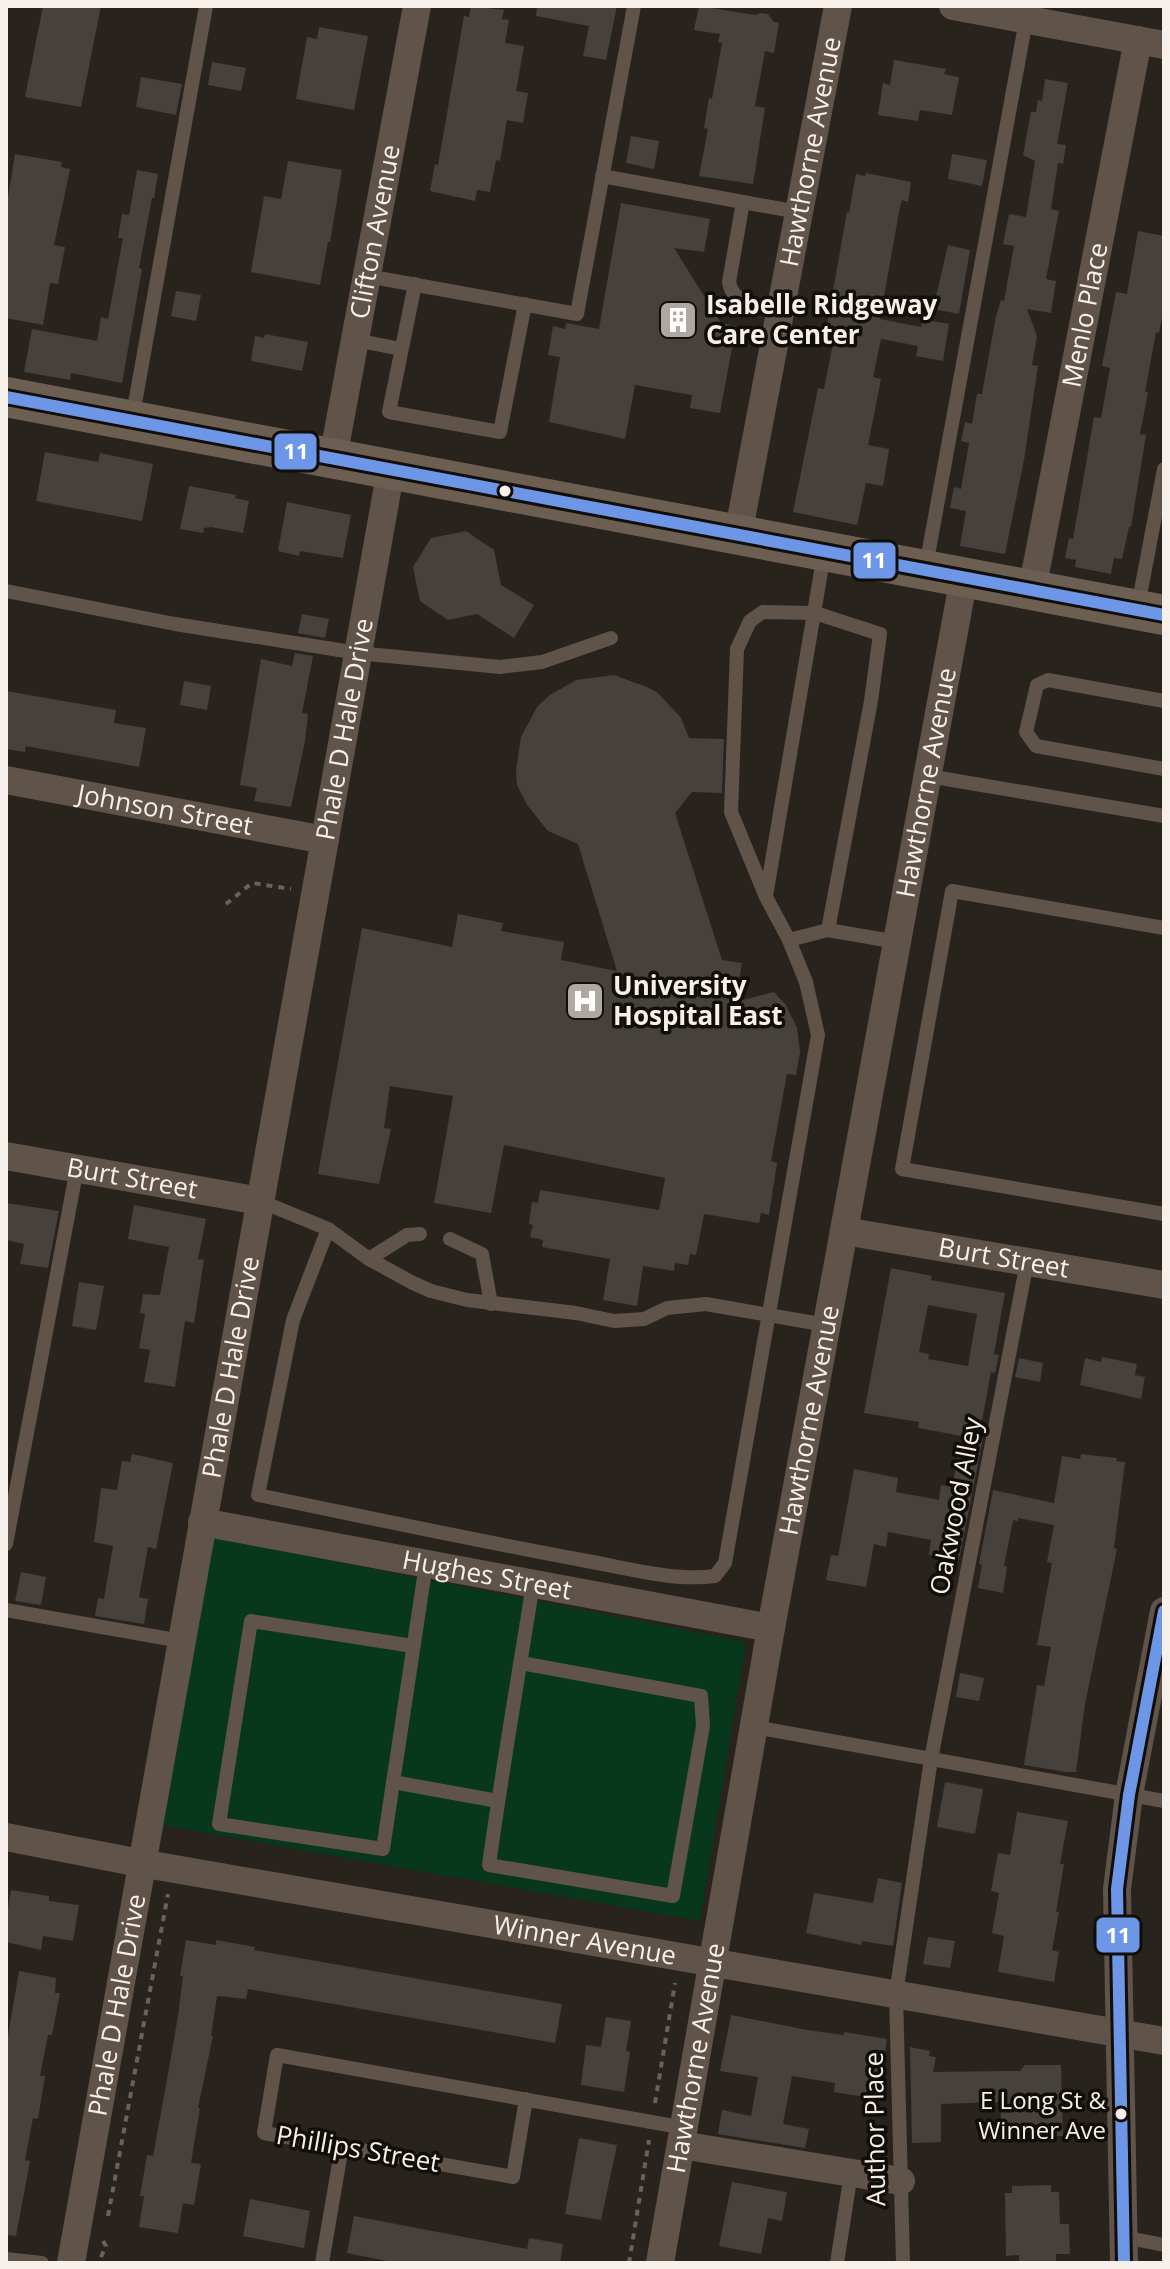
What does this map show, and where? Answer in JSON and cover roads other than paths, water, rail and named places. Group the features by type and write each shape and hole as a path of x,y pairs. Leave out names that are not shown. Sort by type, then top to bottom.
{"main road":[{"path":"6,397 1150,613"}],"street":[{"name":"Clifton Avenue","path":"333,458 417,6"},
{"name":"Hawthorne Avenue","path":"738,535 838,6"},
{"path":"953,6 1151,42"},
{"name":"Menlo Place","path":"1032,590 1151,42"},
{"name":"Phale D Hale Drive","path":"70,2262 391,469"},
{"name":"Hawthorne Avenue","path":"660,2263 771,1628 964,577"},
{"name":"Johnson Street","path":"6,780 325,840"},
{"name":"Burt Street","path":"6,1156 260,1201"},
{"name":"Burt Street","path":"844,1231 1164,1285"},
{"name":"Hughes Street","path":"202,1522 771,1628"},
{"path":"1123,2250 1117,1889 1129,1795 1164,1611"},
{"name":"Winner Avenue","path":"6,1837 173,1869 1164,2041"},
{"name":"Phillips Street","path":"683,2136 901,2181"}],"lane":[{"path":"132,420 206,6"},
{"path":"367,276 577,314 634,6"},
{"path":"925,570 1026,20"},
{"path":"602,176 798,212"},
{"path":"743,202 729,282 731,292 737,300 780,309"},
{"path":"415,284 389,412 500,432 525,304"},
{"path":"355,340 401,349"},
{"path":"1150,613 1164,469"},
{"path":"766,897 824,551"},
{"path":"6,591 175,624 358,653 500,667 542,662 611,638"},
{"path":"328,1229 293,1320 258,1495 473,1540 652,1572 701,1578 715,1576 725,1563 818,1035 806,982 731,812 737,649 750,621 763,612 815,613 880,634 871,701 828,930"},
{"path":"1164,701 1048,680 1037,685 1026,732 1036,746 1164,769"},
{"path":"928,776 1164,816"},
{"path":"1164,928 952,891 902,1169 1164,1214"},
{"path":"789,940 828,930 897,942"},
{"path":"6,1544 77,1168"},
{"path":"260,1201 328,1229 369,1259 431,1291 491,1304 576,1313 614,1321 644,1319 667,1308 706,1304 826,1325"},
{"path":"369,1259 407,1235 420,1234"},
{"path":"450,1239 482,1254 491,1304"},
{"name":"Oakwood Alley","path":"896,1994 931,1759 1027,1262"},
{"path":"413,1646 251,1621 219,1824 383,1849 426,1564"},
{"path":"521,1663 701,1696 703,1726 673,1896 489,1865 533,1584"},
{"path":"6,1610 181,1641"},
{"path":"754,1727 1164,1801"},
{"path":"393,1782 498,1801"},
{"name":"Author Place","path":"896,1994 903,2263"},
{"name":"Phillips Street","path":"526,2099 513,2177 264,2133 277,2055 526,2099 652,2122 683,2136"},
{"path":"322,2263 342,2146"},
{"path":"837,2263 851,2173"},
{"path":"1123,2250 1164,2245"},
{"path":"6,2259 70,2262"}],"place":[{"name":"Isabelle Ridgeway Care Center","path":"678,320"},
{"name":"University Hospital East","path":"585,1001"},
{"name":"E Long St & Winner Ave","path":"1121,2114"}]}
